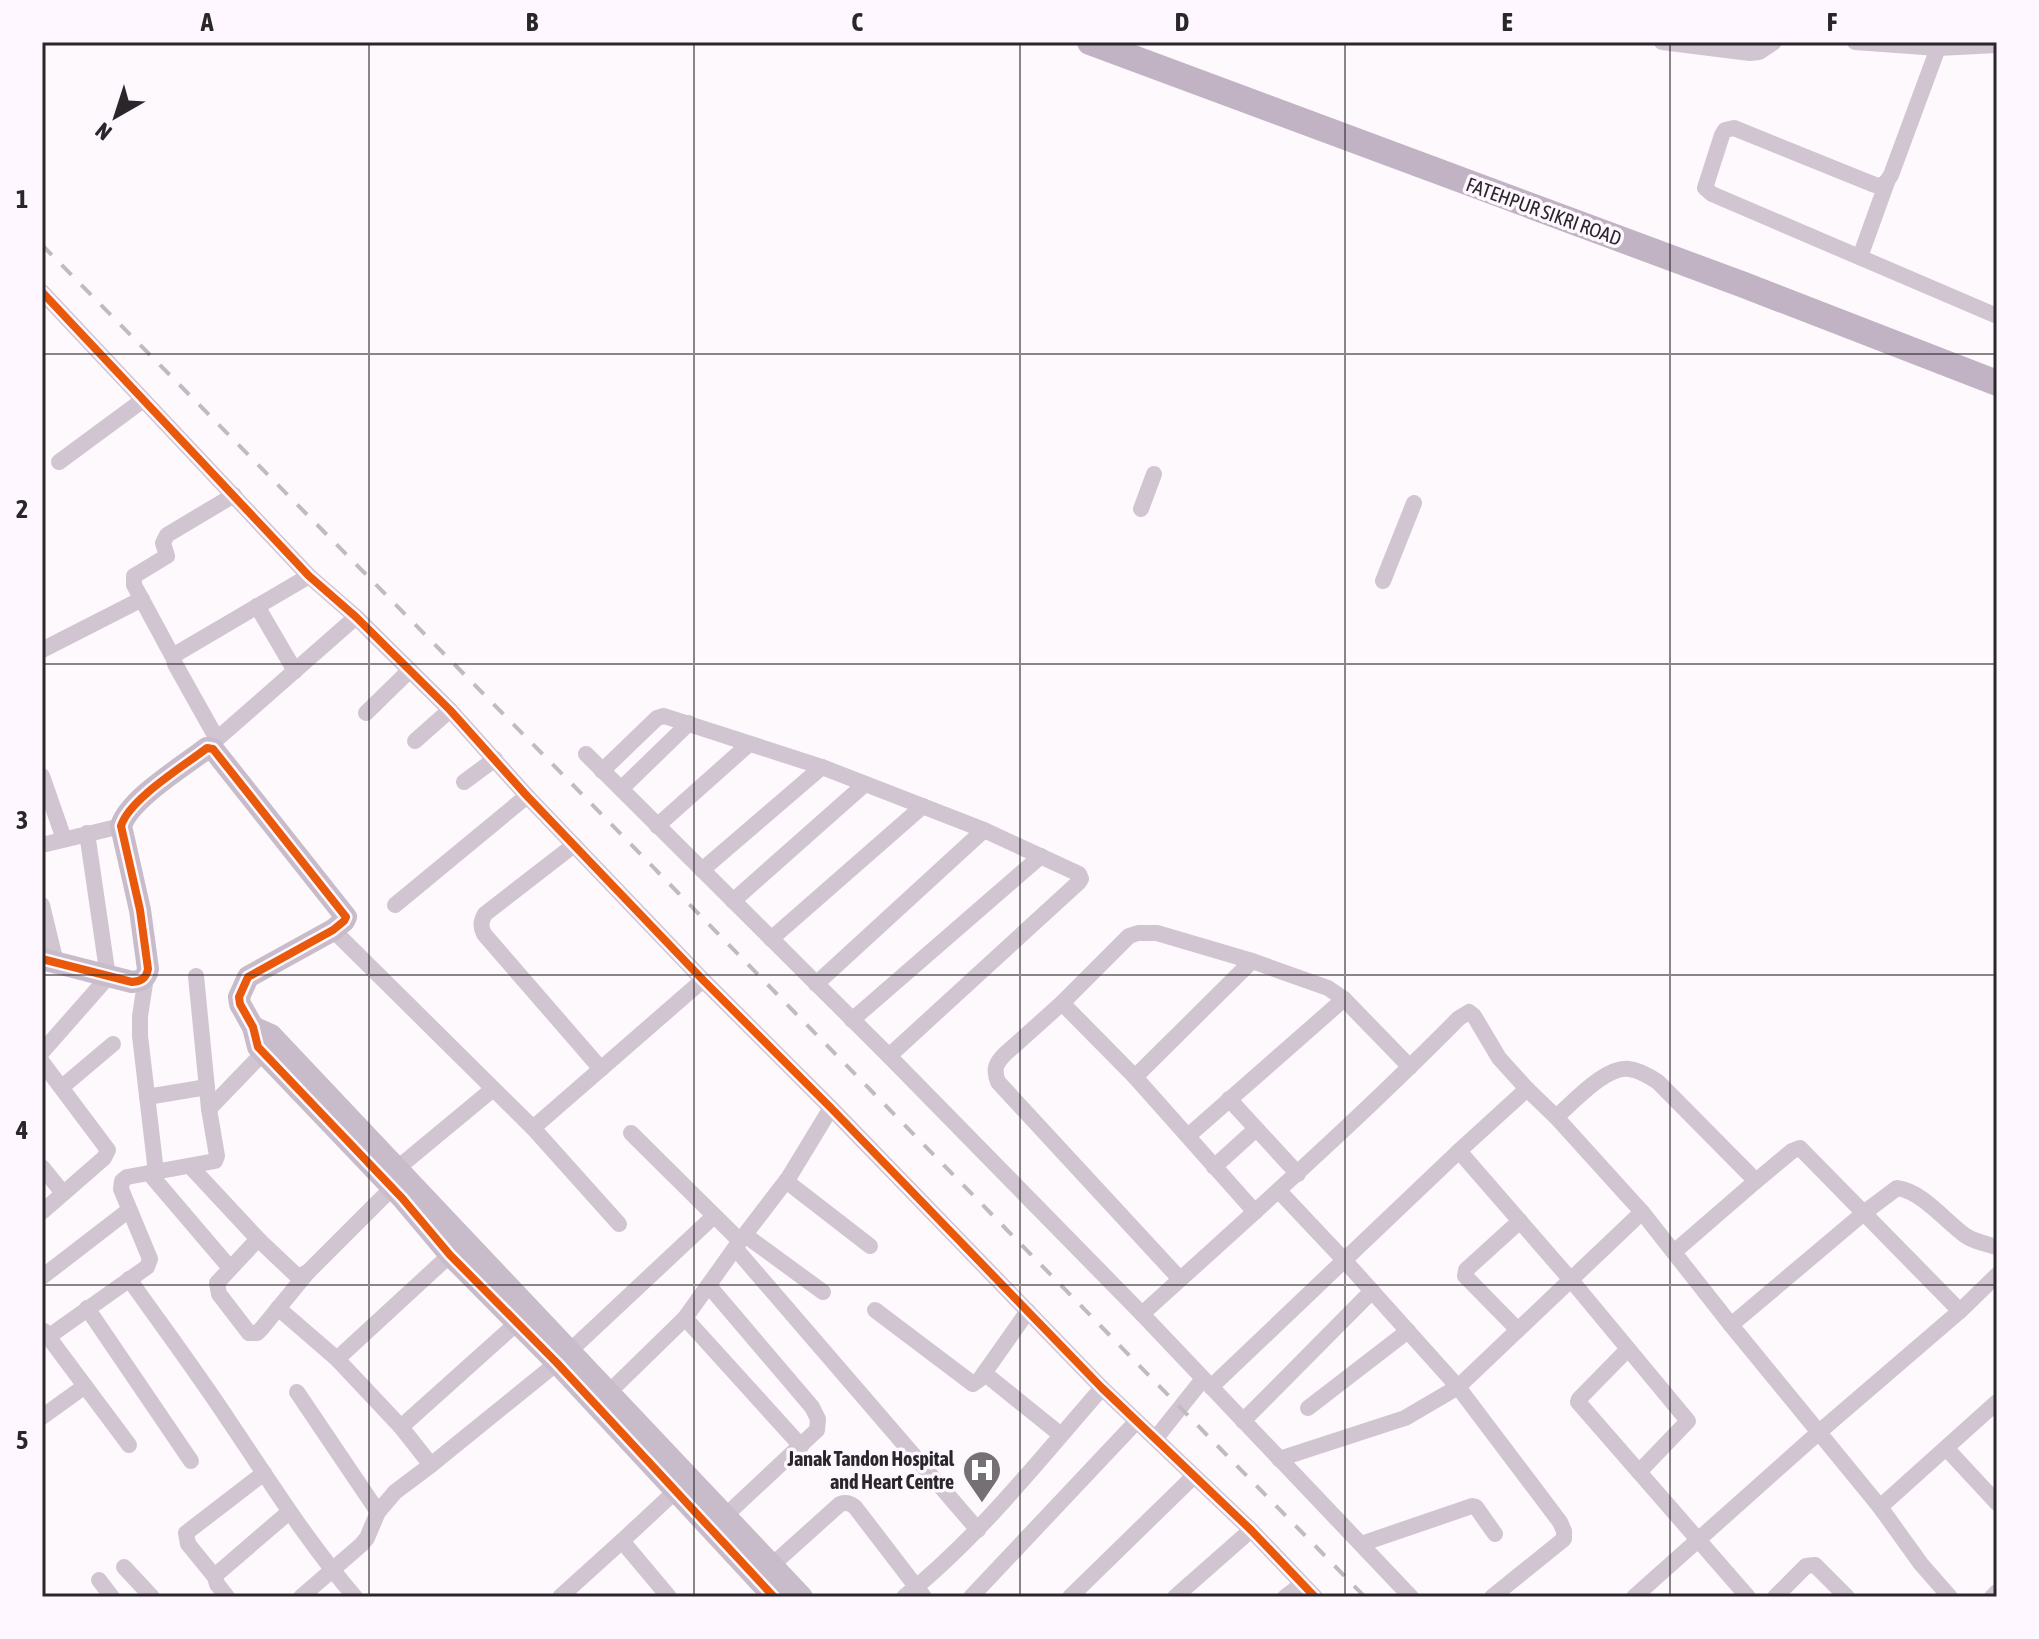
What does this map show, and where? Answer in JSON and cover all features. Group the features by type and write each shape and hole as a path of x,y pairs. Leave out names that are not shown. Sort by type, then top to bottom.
{"main road":[{"name":"FATEHPUR SIKRI ROAD","path":"1090,42 1744,285 1997,383"}],"street":[{"path":"1662,42 1750,53 1759,52 1774,42"},
{"path":"1855,42 1938,48 1997,45"},
{"path":"1860,257 1938,48"},
{"path":"1887,182 1875,185 1734,128 1725,130 1722,135 1705,188 1712,194 1997,316"},
{"path":"42,292 309,576 356,617 450,710 527,796 703,980 1102,1388 1251,1530 1315,1597"},
{"path":"59,462 143,400"},
{"path":"1141,509 1154,474"},
{"path":"234,495 167,535 163,543 167,556 134,576 134,585 214,743 346,917 333,930 248,977 239,997 253,1027 255,1041 263,1053 391,1178 682,1485 774,1597"},
{"path":"1383,581 1414,503"},
{"path":"174,659 182,649 309,576"},
{"path":"42,650 142,599"},
{"path":"257,606 295,671"},
{"path":"230,1268 152,1172 140,1036 148,969 140,910 121,826 139,799 214,743 356,617"},
{"path":"366,713 410,670"},
{"path":"415,741 450,710"},
{"path":"602,771 657,718 664,716 822,767 984,830 1080,876 1081,879 889,1056"},
{"path":"621,789 689,723"},
{"path":"657,826 749,744"},
{"path":"586,754 1142,1314 1411,1597"},
{"path":"464,782 495,759"},
{"path":"702,870 822,767"},
{"path":"42,776 64,839"},
{"path":"733,901 865,784"},
{"path":"395,905 527,796"},
{"path":"771,939 923,806"},
{"path":"42,845 121,826"},
{"path":"816,984 984,830"},
{"path":"42,1052 108,977 87,833"},
{"path":"574,845 485,914 480,927 601,1069"},
{"path":"852,1020 1041,856"},
{"path":"42,905 49,961 132,982 146,977"},
{"path":"333,930 533,1128 619,1224"},
{"path":"1180,1279 998,1082 994,1073 996,1062 1062,1003 1129,936 1157,933 1252,961 1328,988 1344,999 1410,1067"},
{"path":"1135,1077 1252,961"},
{"path":"129,1445 46,1339 147,1267 150,1259 121,1189 122,1181 127,1177 215,1161 217,1156 209,1109 196,976"},
{"path":"533,1128 703,980"},
{"path":"1188,1136 1344,999"},
{"path":"1062,1003 1135,1077 1255,1212"},
{"path":"1142,1314 1298,1174 1459,1018 1469,1012 1499,1058 1642,1212 1950,1597"},
{"path":"253,1027 271,1035 391,1178 450,1255 517,1323 563,1358"},
{"path":"62,1087 113,1044"},
{"path":"209,1109 263,1053"},
{"path":"42,1062 108,1150 104,1158 42,1212"},
{"path":"1556,1117 1604,1075 1629,1069 1645,1074 1658,1082 1756,1181"},
{"path":"147,1097 207,1087"},
{"path":"258,1239 217,1283 219,1294 249,1333 257,1333 391,1178 493,1089"},
{"path":"1156,1438 1207,1383 1345,1261 1527,1089"},
{"path":"1229,1099 1298,1174"},
{"path":"601,1399 685,1318 786,1181 831,1108"},
{"path":"1214,1167 1256,1129"},
{"path":"631,1133 740,1241 978,1530"},
{"path":"1674,1252 1792,1151 1800,1148 1960,1311"},
{"path":"1459,1151 1689,1422 1639,1472"},
{"path":"190,1166 296,1275 308,1272"},
{"path":"42,1167 63,1193"},
{"path":"786,1181 870,1246"},
{"path":"1731,1325 1897,1188 1904,1188 1916,1195 1965,1236 1997,1247"},
{"path":"1279,1191 1458,1387 1560,1522 1564,1539 1492,1597"},
{"path":"42,1277 129,1210"},
{"path":"1279,1459 1405,1418 1458,1387 1642,1212"},
{"path":"301,1597 361,1545 378,1512 395,1492 563,1358 714,1216"},
{"path":"1518,1330 1465,1276 1466,1270 1520,1221"},
{"path":"740,1241 823,1292"},
{"path":"337,1359 450,1255"},
{"path":"1634,1597 1997,1275"},
{"path":"129,1279 231,1423 289,1512 355,1597"},
{"path":"709,1286 812,1407 818,1419 817,1430 724,1517"},
{"path":"1243,1421 1372,1291"},
{"path":"87,1308 191,1461"},
{"path":"278,1308 337,1359 401,1427 431,1465"},
{"path":"875,1310 973,1384 1028,1311"},
{"path":"685,1318 801,1446"},
{"path":"401,1427 517,1323"},
{"path":"1308,1408 1408,1331"},
{"path":"1628,1349 1578,1402 1748,1597"},
{"path":"984,1373 1061,1435"},
{"path":"42,1417 85,1386"},
{"path":"771,1566 844,1502 855,1507 915,1594 978,1530 1102,1388"},
{"path":"297,1392 378,1512"},
{"path":"1880,1507 1997,1402"},
{"path":"971,1597 1136,1422"},
{"path":"1946,1448 1997,1503"},
{"path":"223,1596 215,1577 188,1544 186,1533 264,1473"},
{"path":"1070,1597 1193,1477"},
{"path":"682,1485 724,1517 802,1597"},
{"path":"560,1597 682,1485"},
{"path":"1361,1544 1472,1506 1476,1507 1495,1534"},
{"path":"215,1577 289,1512"},
{"path":"1175,1597 1251,1530"},
{"path":"622,1541 669,1597"},
{"path":"1775,1597 1806,1566 1815,1565 1847,1597"},
{"path":"124,1567 152,1597"},
{"path":"99,1580 112,1597"},
{"path":"1285,1597 1302,1584"},
{"path":"1992,1597 1997,1592"}],"railway":[{"path":"42,245 1365,1597"}],"cycle path":[{"path":"42,292 309,576 356,617 450,710 527,796 703,980 1102,1388 1251,1530 1315,1597"},
{"path":"42,959 132,982 144,977 148,969 140,910 121,826 146,794 207,748 213,749 346,917 333,930 248,977 239,997 253,1027 258,1047 774,1597"}],"place":[{"name":"Janak Tandon Hospital and Heart Centre","path":"982,1504"}]}
